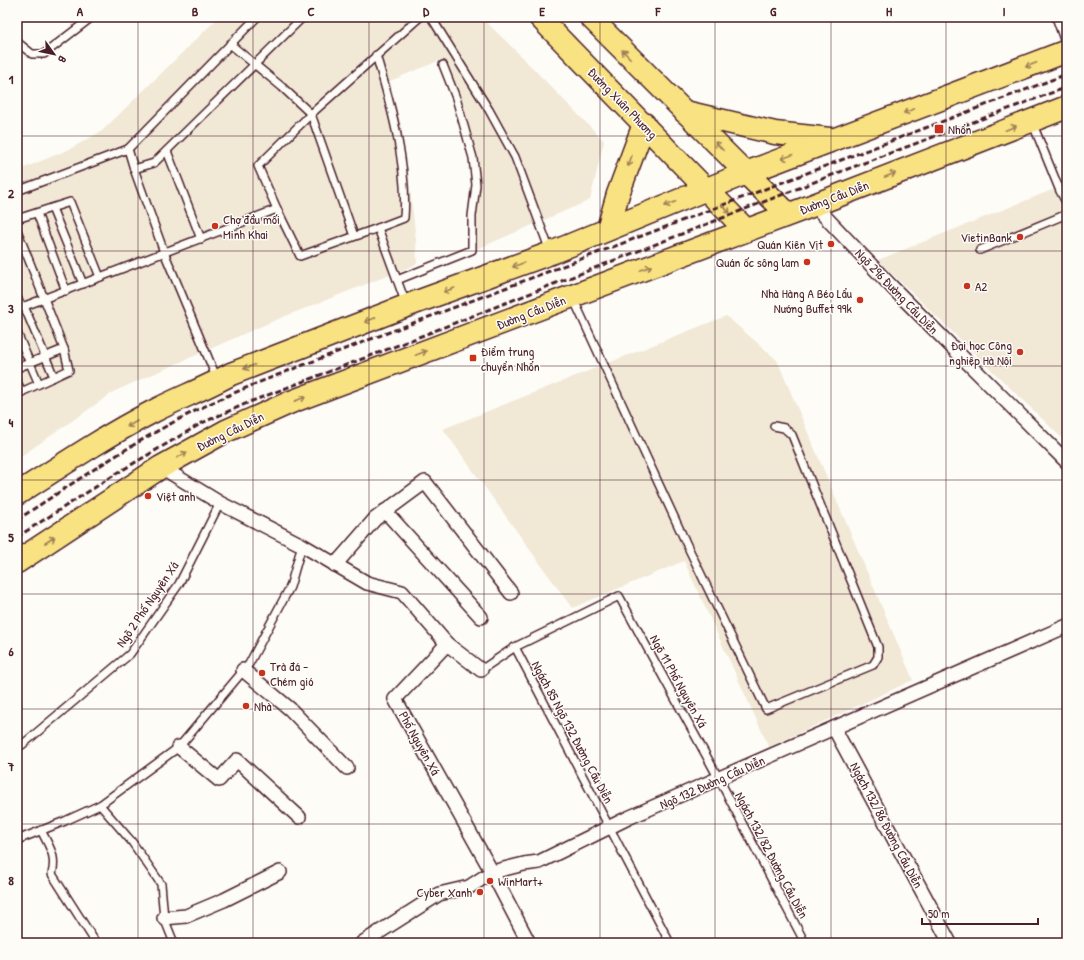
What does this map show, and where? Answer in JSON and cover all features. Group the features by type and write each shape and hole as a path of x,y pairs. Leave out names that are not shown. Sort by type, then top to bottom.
{"highway":[{"path":"17,494 78,455 153,412 231,374 406,306 551,253 746,173 1067,51"},
{"name":"Đường Cầu Diễn","path":"17,562 161,467 226,431 291,402 814,205 1067,106"},
{"path":"685,112 775,133 834,140"},
{"path":"608,229 618,194 644,124"},
{"path":"746,173 788,214"},
{"path":"706,189 746,230"}],"main road":[{"name":"Đường Xuân Phương","path":"539,17 706,189"},
{"path":"590,17 746,173"}],"street":[{"name":"Ngõ 296 Đường Cầu Diễn","path":"814,205 892,287 1067,462"},
{"path":"161,467 220,503 302,545 367,583 402,592 447,644 481,670"},
{"path":"336,565 375,519 425,482 511,593"},
{"path":"385,511 482,617"},
{"name":"Ngõ 132 Đường Cầu Diễn","path":"362,943 438,894 469,887 492,872 539,862 628,818 1067,626"},
{"name":"Phố Nguyên Xá","path":"447,644 395,699 492,872 529,943"},
{"path":"243,670 290,709 347,768"},
{"name":"Ngách 132/86 Đường Cầu Diễn","path":"834,728 950,943"},
{"path":"179,746 219,780 237,760 299,817"},
{"path":"164,918 186,916 224,900 280,872"}],"lane":[{"path":"17,42 32,54 44,54 92,17"},
{"path":"17,190 128,149 257,17"},
{"path":"134,169 154,163 303,17"},
{"path":"376,56 390,100 400,152 405,203 404,218 300,256 258,166 311,114 376,56 420,17"},
{"path":"431,17 489,110 515,157 551,253"},
{"path":"1056,17 1067,48"},
{"path":"230,44 255,64 311,114 354,236"},
{"path":"397,280 472,250 472,216 476,185 473,158 456,98 443,66"},
{"path":"1031,120 1060,192 1067,204"},
{"path":"128,149 164,252 218,381"},
{"path":"167,151 201,239"},
{"path":"17,219 70,202 100,278"},
{"path":"52,208 83,284"},
{"path":"21,307 277,209"},
{"path":"37,213 66,290"},
{"path":"980,250 1067,214"},
{"path":"378,228 406,306"},
{"path":"17,230 64,349 69,370 20,393 17,382"},
{"path":"572,296 686,543 766,709 873,665 878,657 878,647 792,435 784,428 774,426"},
{"path":"17,297 54,377"},
{"path":"17,332 39,384"},
{"path":"17,368 64,349"},
{"name":"Ngõ 2 Phố Nguyên Xá","path":"17,746 22,745 130,654 179,584 220,503"},
{"path":"17,840 100,805 179,746 249,664 290,587 302,545"},
{"name":"Ngõ 11 Phố Nguyên Xá","path":"514,647 619,596 719,779"},
{"path":"481,670 514,647"},
{"name":"Ngách 85 Ngõ 132 Đường Cầu Diễn","path":"514,647 670,943"},
{"name":"Ngách 132/82 Đường Cầu Diễn","path":"719,779 805,943"},
{"path":"100,805 132,842 161,884 164,918 174,943"},
{"path":"41,830 53,855 54,864 52,874 96,943"}],"shaded area":[{"name":"Chợ đầu mối Minh Khai","path":"219,17 481,17 604,141 590,200 477,249 478,179 475,150 453,80 443,59 390,81 401,126 408,172 416,240 417,264 273,321 115,391 17,459 17,171 70,149 102,131"},
{"name":"Đại học Công nghiệp Hà Nội","path":"1067,184 1067,443 878,260"},
{"path":"726,316 777,360 913,680 769,747 684,561 572,608 443,429"}],"railway":[{"path":"17,520 152,434 233,393 1067,74"},
{"path":"17,537 119,472 202,423 252,401 845,170 1067,87"}],"place":[{"name":"Nhổn","path":"939,129"},
{"name":"Chợ đầu mối Minh Khai","path":"215,226"},
{"name":"VietinBank","path":"1020,237"},
{"name":"Quán Kiên Vịt","path":"831,244"},
{"name":"Quán ốc sông lam","path":"807,262"},
{"name":"A2","path":"967,286"},
{"name":"Nhà Hàng A Béo Lẩu Nướng Buffet 99k","path":"860,300"},
{"name":"Đại học Công nghiệp Hà Nội","path":"1020,352"},
{"name":"Điểm trung chuyển Nhổn","path":"473,358"},
{"name":"Việt anh","path":"148,496"},
{"name":"Trà đá - Chém gió","path":"262,673"},
{"name":"Nhà","path":"246,706"},
{"name":"WinMart+","path":"490,881"},
{"name":"Cyber Xanh","path":"480,892"}]}
